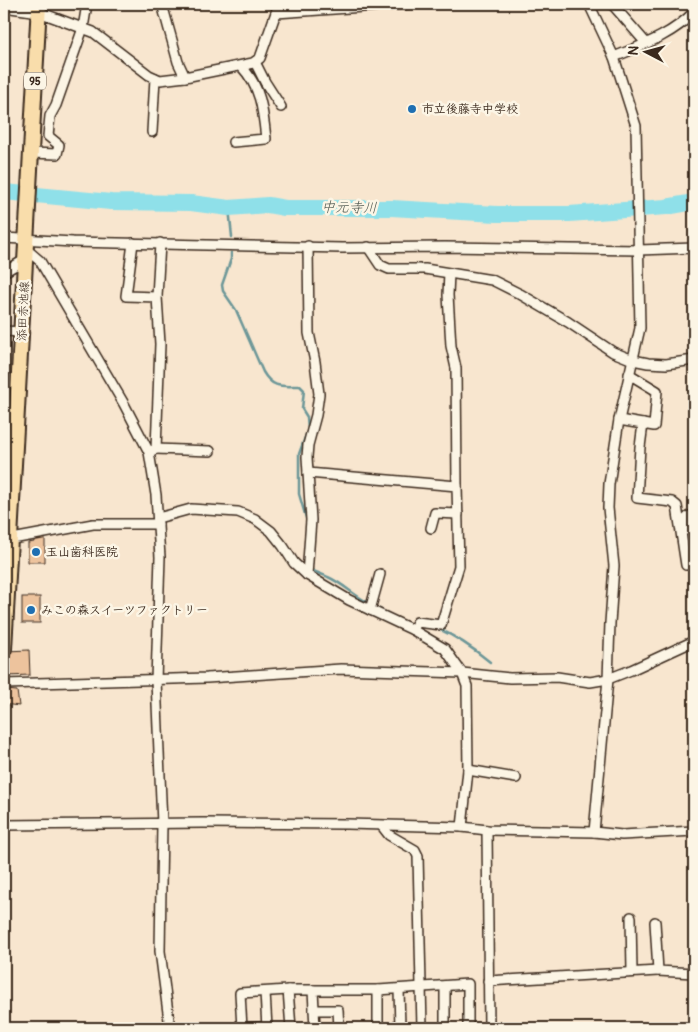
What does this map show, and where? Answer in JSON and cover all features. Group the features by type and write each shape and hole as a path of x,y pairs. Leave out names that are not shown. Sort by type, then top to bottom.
{"main road":[{"name":"添田赤池線","path":"4,649 7,540 22,332 38,6"}],"street":[{"path":"31,156 57,154 59,151 59,145 48,136 50,116 56,105 82,28 87,4"},
{"path":"162,4 178,62 185,77"},
{"path":"4,7 38,6 93,32 149,75 160,80 185,77 255,62 260,58 277,8 407,4"},
{"path":"612,4 646,44"},
{"path":"593,5 614,56 636,126 640,328 619,420 609,484 608,508 614,566 608,679 594,832"},
{"path":"614,56 646,44 682,25 694,13"},
{"path":"255,62 281,107"},
{"path":"233,142 266,139 262,101 250,75 241,66"},
{"path":"152,132 155,78"},
{"path":"4,238 26,245 160,243 639,250 694,248"},
{"path":"133,243 126,296 157,297"},
{"path":"160,243 157,297 160,344 153,451 160,557 156,680 162,824 160,951 170,1028"},
{"path":"4,272 26,245"},
{"path":"26,245 40,261 153,451"},
{"path":"307,575 311,520 308,445 316,415 318,394 315,362 309,334 308,246"},
{"path":"368,247 380,265 389,269 425,269 492,280 560,317 613,352 633,360 666,364 694,360"},
{"path":"413,630 418,622 441,625 459,566 456,368 451,346 448,295 450,273"},
{"path":"4,331 22,332"},
{"path":"619,420 654,426 657,391 629,374"},
{"path":"644,424 640,448 637,498 672,502 678,506 686,565"},
{"path":"153,451 210,451"},
{"path":"308,473 457,486"},
{"path":"7,540 93,524 158,521 191,509 238,512 255,518 271,531 294,563 307,575 326,588 413,630 445,649 462,672 467,686 468,770 462,827"},
{"path":"431,528 435,513 458,514"},
{"path":"694,517 689,516 685,520 691,554 694,554"},
{"path":"370,610 380,574"},
{"path":"4,684 156,680 341,669 462,672 510,678 557,677 590,682 608,679 632,670 694,641"},
{"path":"468,770 516,778"},
{"path":"4,825 203,823 462,827 487,830 594,832 622,835 694,831"},
{"path":"382,826 389,835 415,850 418,856 422,1028"},
{"path":"487,830 488,1028"},
{"path":"631,917 632,972"},
{"path":"655,922 658,971"},
{"path":"488,980 658,971 694,973"},
{"path":"265,992 267,1027 242,1028 240,993 288,990 378,990 468,984 468,1028"},
{"path":"445,986 445,1028"},
{"path":"399,989 400,1028"},
{"path":"288,990 291,1028"},
{"path":"313,990 315,1028"},
{"path":"378,990 378,1028"},
{"path":"314,1010 338,1010 339,1028"}],"building":[{"name":"玉山歯科医院","path":"45,536 45,562 28,562 28,543 34,542 33,537"},
{"name":"みこの森スイーツファクトリー","path":"22,597 40,597 40,623 22,623"},
{"path":"29,650 30,675 7,676 6,651"},
{"path":"5,690 17,691 19,706 4,704"}],"waterway":[{"name":"中元寺川","path":"4,192 111,202 191,203 229,208 268,205 285,208 391,208 497,214 569,214 666,207 694,202"},
{"path":"229,208 232,237"},
{"path":"231,253 231,259 222,285 223,291 236,310 263,372 274,384 300,386 304,390 302,409 307,417 308,429 299,454 299,494 307,526"},
{"path":"310,569 333,580 369,603"},
{"path":"374,606 391,615"},
{"path":"437,628 465,643 490,662"}],"place":[{"name":"市立後藤寺中学校","path":"412,109"},
{"name":"玉山歯科医院","path":"36,552"},
{"name":"みこの森スイーツファクトリー","path":"31,610"}]}
